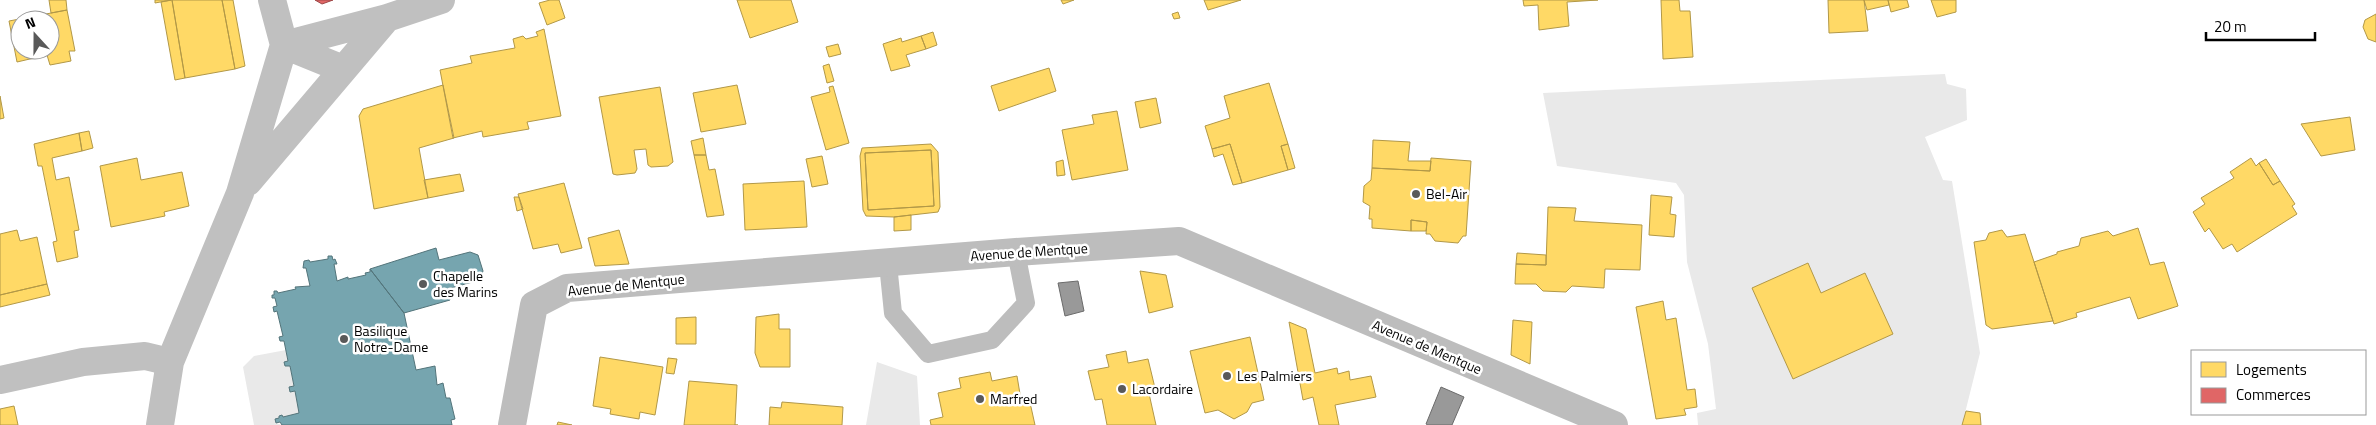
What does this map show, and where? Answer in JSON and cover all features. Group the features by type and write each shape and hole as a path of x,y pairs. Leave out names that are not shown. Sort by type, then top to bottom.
{"street":[{"path":"160,425 170,362 240,193 284,44 272,0"},
{"path":"284,44 387,18 441,0"},
{"path":"240,193 387,18"},
{"path":"284,44 343,70"},
{"name":"Avenue de Mentque","path":"512,425 534,305 567,288 888,264 1016,252 1179,241 1614,425"},
{"path":"0,380 83,362 145,356 170,362"}],"lane":[{"path":"888,264 893,312 928,354 992,340 1026,303 1016,252"}],"shaded area":[{"path":"1945,74 1947,84 1966,89 1967,120 1925,137 1943,180 1952,181 1980,353 1962,425 1698,425 1697,413 1716,409 1708,344 1687,262 1684,195 1676,183 1557,166 1543,93"},
{"path":"286,350 288,361 284,362 285,366 290,366 294,386 291,392 295,391 299,413 283,417 279,416 276,423 282,425 254,425 243,367 254,356"},
{"path":"877,362 917,376 920,425 866,425"}],"building: Logements":[{"path":"49,0 66,0 67,10 51,10"},
{"path":"155,0 171,0 155,3"},
{"path":"172,0 222,0 235,69 185,78"},
{"path":"172,0 185,78 175,80 161,2"},
{"path":"222,0 233,0 245,66 235,69"},
{"path":"559,0 565,18 547,25 539,3"},
{"path":"737,0 791,0 798,22 750,38"},
{"path":"1061,0 1074,0 1063,4"},
{"path":"1204,0 1241,0 1208,10"},
{"path":"1523,0 1598,0 1567,2 1569,26 1539,30 1538,5 1524,6"},
{"path":"1661,0 1679,0 1680,11 1690,11 1693,57 1663,59"},
{"path":"1828,0 1864,0 1868,31 1829,33"},
{"path":"1864,0 1888,0 1889,5 1867,10"},
{"path":"1888,0 1907,0 1909,7 1891,12"},
{"path":"1931,0 1956,0 1956,12 1937,17"},
{"path":"67,10 75,51 69,51 71,61 50,65 48,60 60,60 60,11"},
{"path":"1178,12 1180,18 1174,19 1172,14"},
{"path":"2376,14 2376,42 2368,39 2363,27 2365,20"},
{"path":"544,29 561,116 527,122 529,129 483,137 482,131 453,138 440,70 472,63 470,56 515,48 513,39 523,36 526,39 538,36 536,32"},
{"path":"933,32 937,45 926,49 921,36"},
{"path":"921,36 926,49 906,55 910,66 891,71 883,44 901,38 902,42"},
{"path":"838,44 841,54 829,57 826,47"},
{"path":"829,64 834,81 827,83 823,66"},
{"path":"1049,68 1056,91 999,111 991,86"},
{"path":"1269,83 1288,144 1281,146 1288,170 1242,183 1230,144 1212,149 1205,126 1230,118 1224,96"},
{"path":"443,85 454,138 419,148 428,198 374,209 359,116 363,109"},
{"path":"737,85 746,124 701,132 693,93"},
{"path":"833,86 849,143 826,150 811,97 830,92 829,87"},
{"path":"660,87 673,162 668,166 651,167 648,165 646,149 634,150 637,169 635,173 613,174 599,97"},
{"path":"0,96 4,118 0,119"},
{"path":"1156,98 1161,123 1140,128 1135,102"},
{"path":"1117,111 1128,170 1072,180 1062,130 1094,124 1092,115"},
{"path":"2350,117 2355,150 2321,156 2301,124"},
{"path":"89,131 93,148 82,151 79,133"},
{"path":"79,133 82,151 52,158 56,180 69,177 79,230 74,231 78,257 57,262 53,242 57,241 42,166 38,166 34,144"},
{"path":"703,138 706,155 694,155 691,141"},
{"path":"1373,140 1410,142 1408,161 1431,161 1430,171 1372,168"},
{"path":"931,144 938,152 940,207 938,212 894,217 866,216 863,210 860,156 862,148","holes":["931,150 934,206 868,210 865,153"]},
{"path":"1230,144 1242,183 1233,185 1223,154 1214,157 1212,149"},
{"path":"1288,144 1295,168 1288,170 1281,146"},
{"path":"931,150 934,206 868,210 865,153"},
{"path":"694,155 706,155 709,170 715,169 724,215 707,217"},
{"path":"822,156 828,184 812,187 806,159"},
{"path":"137,158 141,180 182,172 189,206 164,212 165,216 111,227 100,166"},
{"name":"Bel-Air","path":"1431,158 1471,161 1466,236 1463,236 1458,243 1435,241 1430,234 1426,234 1427,222 1411,220 1411,231 1372,228 1372,219 1369,219 1370,206 1363,202 1364,186 1371,180 1372,168 1430,171"},
{"path":"2251,158 2256,166 2259,163 2273,185 2280,181 2295,204 2292,206 2297,214 2237,252 2232,244 2223,249 2209,228 2205,232 2193,212 2205,204 2201,198 2234,178 2230,172"},
{"path":"2266,159 2280,181 2273,185 2259,163"},
{"path":"1063,160 1065,175 1057,176 1056,162"},
{"path":"460,174 464,191 428,198 424,180"},
{"path":"804,181 807,227 745,230 743,184"},
{"path":"564,183 582,248 561,253 558,244 533,249 518,194"},
{"path":"1651,195 1672,197 1670,214 1676,215 1674,237 1649,235"},
{"path":"514,197 519,197 523,209 517,211"},
{"path":"1548,207 1576,208 1574,221 1642,225 1640,270 1605,269 1604,288 1572,286 1566,292 1543,291 1536,284 1515,284 1516,264 1546,265"},
{"path":"911,215 911,230 894,231 894,217"},
{"path":"1411,220 1427,222 1426,231 1411,231"},
{"path":"2138,228 2150,265 2164,262 2178,306 2138,319 2130,297 2076,313 2077,317 2054,324 2034,262 2057,254 2057,252 2079,246 2081,238 2108,231 2113,236"},
{"path":"17,230 20,241 37,237 47,284 0,295 0,234"},
{"path":"619,230 629,264 595,266 588,238"},
{"path":"2002,230 2007,237 2025,234 2053,321 1992,329 1986,325 1974,242 1986,240 1989,233"},
{"path":"1517,253 1546,255 1546,265 1516,264"},
{"path":"1808,263 1821,293 1865,273 1893,334 1793,379 1752,288"},
{"path":"1140,271 1166,275 1173,307 1149,313"},
{"path":"47,284 50,295 0,307 0,295"},
{"path":"1663,301 1666,320 1676,318 1687,390 1695,389 1697,407 1684,409 1686,415 1656,419 1636,307"},
{"path":"779,314 779,329 790,329 790,367 760,367 755,353 756,317"},
{"path":"696,317 696,344 676,344 676,318"},
{"path":"1513,320 1532,322 1530,364 1511,355"},
{"path":"1289,322 1306,329 1315,373 1337,368 1338,374 1349,371 1350,380 1371,376 1376,397 1335,405 1339,425 1319,425 1313,397 1303,400"},
{"name":"Les Palmiers","path":"1250,337 1264,400 1252,403 1247,412 1234,419 1218,410 1205,413 1190,351"},
{"name":"Lacordaire","path":"1126,351 1128,363 1148,359 1155,388 1148,389 1156,425 1107,425 1102,399 1095,400 1088,371 1109,367 1106,355"},
{"path":"600,357 663,367 655,415 640,412 639,419 610,414 611,409 593,406"},
{"path":"668,358 677,359 674,374 666,373"},
{"name":"Marfred","path":"990,372 992,381 1017,376 1021,400 1029,398 1035,425 931,425 930,420 943,417 938,393 961,388 959,378"},
{"path":"689,381 737,385 735,425 684,425"},
{"path":"782,402 843,407 842,425 769,425 770,407 781,408"},
{"path":"14,406 18,425 0,425 0,409"},
{"path":"1966,411 1980,413 1981,425 1962,425"},
{"path":"558,422 572,425 557,425"}],"building: Commerces":[{"path":"315,0 333,0 322,4"}],"building: Public":[{"name":"Chapelle des Marins","path":"436,248 439,260 470,252 478,255 483,271 480,280 447,289 450,300 404,313 370,269"},
{"name":"Basilique Notre-Dame","path":"328,256 332,256 337,264 334,264 337,281 348,277 348,279 366,275 365,273 370,272 370,269 404,313 416,370 435,366 437,385 443,383 446,398 450,398 455,419 451,420 452,425 282,425 280,422 276,423 275,419 279,418 279,416 282,415 283,417 299,413 295,391 290,392 289,387 294,386 290,366 285,366 284,362 288,361 284,341 280,341 279,337 283,336 277,311 274,312 273,307 277,306 272,295 274,295 274,291 278,293 296,289 295,287 310,286 306,268 303,268 304,261 328,259"}],"building: Industrie":[{"path":"1078,281 1084,311 1065,316 1058,283"},
{"path":"1441,387 1464,397 1452,425 1428,425 1426,424"}],"place":[{"name":"Bel-Air","path":"1416,194"},
{"name":"Chapelle des Marins","path":"423,284"},
{"name":"Basilique Notre-Dame","path":"344,339"},
{"name":"Les Palmiers","path":"1227,376"},
{"name":"Lacordaire","path":"1122,389"},
{"name":"Marfred","path":"980,399"}]}
